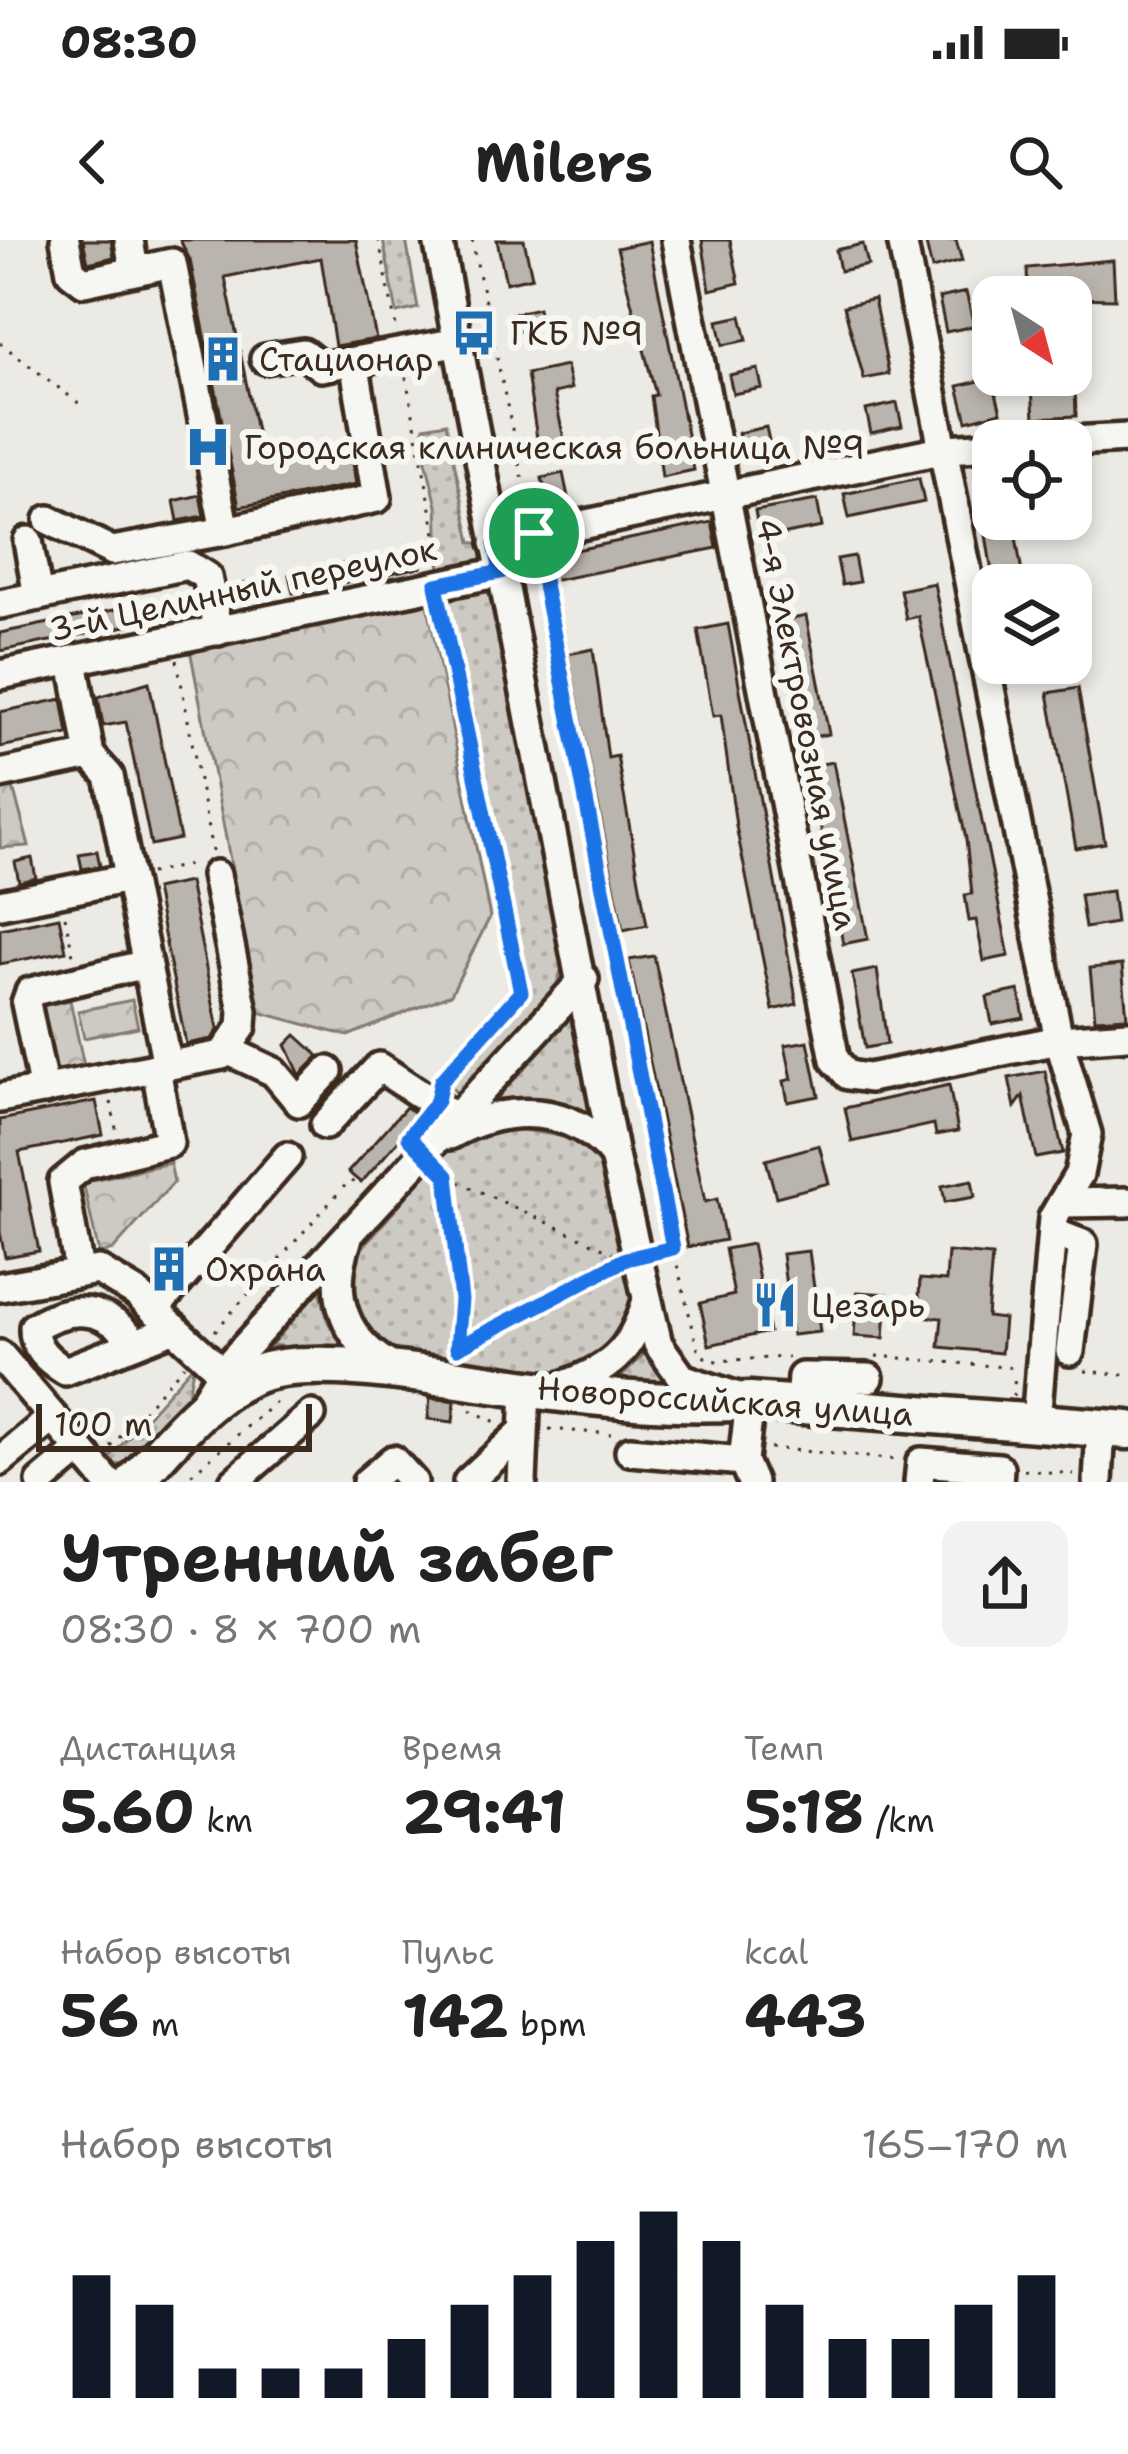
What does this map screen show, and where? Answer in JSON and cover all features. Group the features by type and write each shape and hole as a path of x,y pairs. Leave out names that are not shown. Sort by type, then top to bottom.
{"main road":[{"name":"Новороссийская улица","path":"134,1482 194,1418 262,1372 302,1368 406,1374 455,1363 537,1390 687,1405 750,1401 1115,1429"}],"street":[{"path":"65,240 76,279 134,271 170,251 225,531"},
{"path":"128,240 134,271"},
{"path":"437,240 584,979 614,1156 658,1344 674,1372 690,1383 750,1401 748,1472 630,1451"},
{"name":"4-я Электровозная улица","path":"676,240 835,1060 848,1075 869,1078 1059,1040"},
{"path":"902,240 1059,1040 1087,1134 1079,1174 1052,1232 1036,1422"},
{"path":"265,359 303,352 321,368 458,342"},
{"path":"49,520 112,551 377,498 354,361"},
{"path":"1092,440 1128,437"},
{"path":"495,543 726,493 972,447"},
{"path":"28,542 38,596"},
{"path":"0,604 198,567 207,577 218,631"},
{"name":"3-й Целинный переулок","path":"0,675 501,572"},
{"path":"73,661 90,755 109,776 146,964 169,1143 74,1169 63,1182 79,1270"},
{"path":"0,774 90,755"},
{"path":"215,867 243,1011 242,1027 227,1050"},
{"path":"0,904 129,878"},
{"path":"44,1090 26,1003 30,992 146,964"},
{"name":"Новороссийская улица","path":"194,1418 222,1372 428,1149 447,1110 584,979"},
{"path":"1059,1040 1128,1035"},
{"path":"0,1098 227,1050 274,1072 299,1102 328,1071"},
{"path":"326,1125 379,1066 447,1110"},
{"path":"428,1149 482,1118 528,1113 575,1122 614,1156"},
{"path":"136,1343 164,1319 287,1157"},
{"path":"1062,1203 1128,1202"},
{"path":"1052,1232 1083,1244 1077,1361"},
{"path":"349,1237 338,1277 342,1313 362,1347 406,1374"},
{"path":"0,1287 79,1270 117,1280 222,1372"},
{"path":"522,1482 520,1435 537,1390 616,1362 636,1336 649,1296"},
{"path":"0,1355 93,1467 41,1482"},
{"path":"800,1404 802,1377 865,1367"},
{"path":"234,1482 311,1415"},
{"path":"0,1462 52,1418"},
{"path":"1098,1479 1115,1429"},
{"path":"467,1482 520,1435"},
{"path":"367,1482 393,1460 412,1482"},
{"path":"919,1482 921,1462 1000,1468 1001,1475"}],"path":[{"path":"379,240 437,540 436,585 521,992 441,1081 447,1110"},
{"path":"472,240 673,1248 699,1354 712,1361 802,1357"},
{"path":"0,344 85,408"},
{"path":"129,878 215,867 173,640"},
{"path":"60,891 78,978"},
{"path":"106,1077 122,1156"},
{"path":"428,1149 447,1176 461,1300 455,1363"},
{"path":"447,1176 626,1259 455,1363"},
{"path":"93,1467 350,1180 361,1190"},
{"path":"640,1255 673,1248"},
{"path":"1077,1361 1128,1375"},
{"path":"865,1367 1040,1367"},
{"path":"1001,1475 1098,1479"}],"green space":[{"path":"383,240 406,240 418,308 397,313"},
{"path":"446,423 471,542 485,545 485,558 440,576 437,506 422,444 424,427"},
{"path":"480,587 495,598 564,961 556,987 458,1094 446,1082 523,994 439,594"},
{"path":"427,601 490,917 451,994 348,1036 259,1012 189,644"},
{"path":"12,784 29,846 0,848 0,788"},
{"path":"70,1000 85,1071 55,1077 40,1006"},
{"path":"132,1000 138,1027 84,1038 78,1011"},
{"path":"576,1006 599,1119 548,1098 492,1100"},
{"path":"511,1128 572,1138 606,1164 632,1284 630,1309 613,1342 592,1360 559,1372 422,1361 398,1354 370,1333 359,1315 352,1273 358,1253 441,1156 480,1134"},
{"path":"170,1163 174,1182 113,1250 99,1254 83,1182"},
{"path":"320,1290 328,1322 346,1353 271,1345"},
{"path":"646,1352 679,1394 612,1387"},
{"path":"194,1364 188,1394 122,1465 105,1463"}],"building":[{"path":"83,240 111,240 114,257 88,263"},
{"name":"Стационар","path":"180,240 356,240 376,339 335,346 321,258 225,277 263,466 350,448 356,484 239,507 190,260"},
{"path":"497,240 524,240 532,277 506,283"},
{"path":"702,240 730,240 739,283 710,290"},
{"path":"925,240 956,240 962,261 932,269"},
{"path":"649,241 694,470 662,477 651,396 656,395 617,248"},
{"path":"863,244 868,265 840,271 836,250"},
{"path":"1113,260 1115,299 1092,298 1092,276 1027,276 1027,268"},
{"path":"966,292 972,326 946,332 939,298"},
{"path":"874,299 889,374 864,379 844,306"},
{"path":"538,308 541,326 515,332 512,314"},
{"path":"741,316 747,340 723,345 718,321"},
{"path":"566,366 571,389 554,393 564,439 538,445 527,374"},
{"path":"758,369 762,388 733,394 729,375"},
{"path":"972,383 972,396 997,396 1001,412 967,421 958,386"},
{"path":"1033,396 1075,396 1076,416 1034,418"},
{"path":"897,403 902,426 871,433 866,410"},
{"path":"766,427 772,454 744,460 738,433"},
{"path":"563,473 569,502 548,506 542,478"},
{"path":"919,478 924,502 849,518 844,494"},
{"path":"200,495 204,516 178,521 174,501"},
{"path":"817,500 822,527 760,539 755,511"},
{"path":"712,522 717,548 551,581 547,556"},
{"path":"987,540 1016,540 1020,564 991,564"},
{"path":"417,549 421,567 293,593 289,575"},
{"path":"854,556 859,582 842,585 837,559"},
{"path":"253,582 257,599 231,605 227,587"},
{"path":"934,583 1009,956 984,961 976,920 969,921 965,895 972,894 966,839 918,616 906,619 900,590"},
{"path":"192,594 196,612 0,651 0,633"},
{"path":"806,616 829,734 802,739 778,622"},
{"path":"728,624 797,1004 773,1010 736,826 721,715 713,716 698,630"},
{"path":"593,649 608,758 617,756 647,925 623,930 568,654"},
{"path":"149,682 180,839 151,845 126,722 103,726 98,697"},
{"path":"1078,688 1105,843 1076,848 1048,693"},
{"path":"62,699 68,734 0,747 0,712"},
{"path":"833,762 868,939 843,944 809,766"},
{"path":"97,851 100,866 82,869 79,854"},
{"path":"32,858 36,878 19,882 15,862"},
{"path":"189,882 218,1029 212,1039 186,1044 155,889"},
{"path":"1112,891 1116,923 1085,928 1080,895"},
{"path":"59,917 66,951 0,964 0,929"},
{"path":"654,956 705,1202 717,1199 725,1240 688,1247 629,960"},
{"path":"1122,965 1127,1017 1095,1019 1090,968"},
{"path":"877,969 887,1044 865,1048 852,974"},
{"path":"1019,990 1024,1018 992,1024 987,997"},
{"path":"296,1035 319,1056 300,1075 286,1045"},
{"path":"808,1041 819,1096 788,1102 784,1081 792,1079 785,1045"},
{"path":"1045,1071 1063,1153 1036,1158 1023,1096 1015,1107 1009,1078"},
{"path":"949,1085 958,1131 936,1135 934,1124 852,1142 845,1108"},
{"path":"96,1101 103,1135 19,1152 39,1251 5,1257 0,1232 0,1120"},
{"path":"406,1107 420,1116 361,1183 348,1172"},
{"path":"819,1145 829,1183 776,1197 766,1160"},
{"path":"972,1180 975,1197 945,1202 942,1186"},
{"path":"752,1244 769,1332 709,1345 700,1303 734,1295 725,1249"},
{"path":"809,1251 820,1332 792,1335 782,1254"},
{"path":"948,1252 992,1256 987,1317 1004,1319 1001,1353 939,1347 942,1318 918,1316 920,1279 946,1281"},
{"path":"857,1292 887,1294 884,1338 854,1336"},
{"path":"430,1398 455,1401 453,1422 428,1419"}],"place":[{"name":"ГКБ №9","path":"474,333"},
{"name":"Стационар","path":"223,359"},
{"name":"Городская клиническая больница №9","path":"208,447"},
{"name":"Охрана","path":"169,1269"},
{"name":"Цезарь","path":"775,1305"}],"route":[{"path":"534,533 673,1248 626,1259 457,1348 461,1300 447,1176 409,1137 437,1101 441,1081 521,992 436,585 501,572 495,543 534,533"}]}
